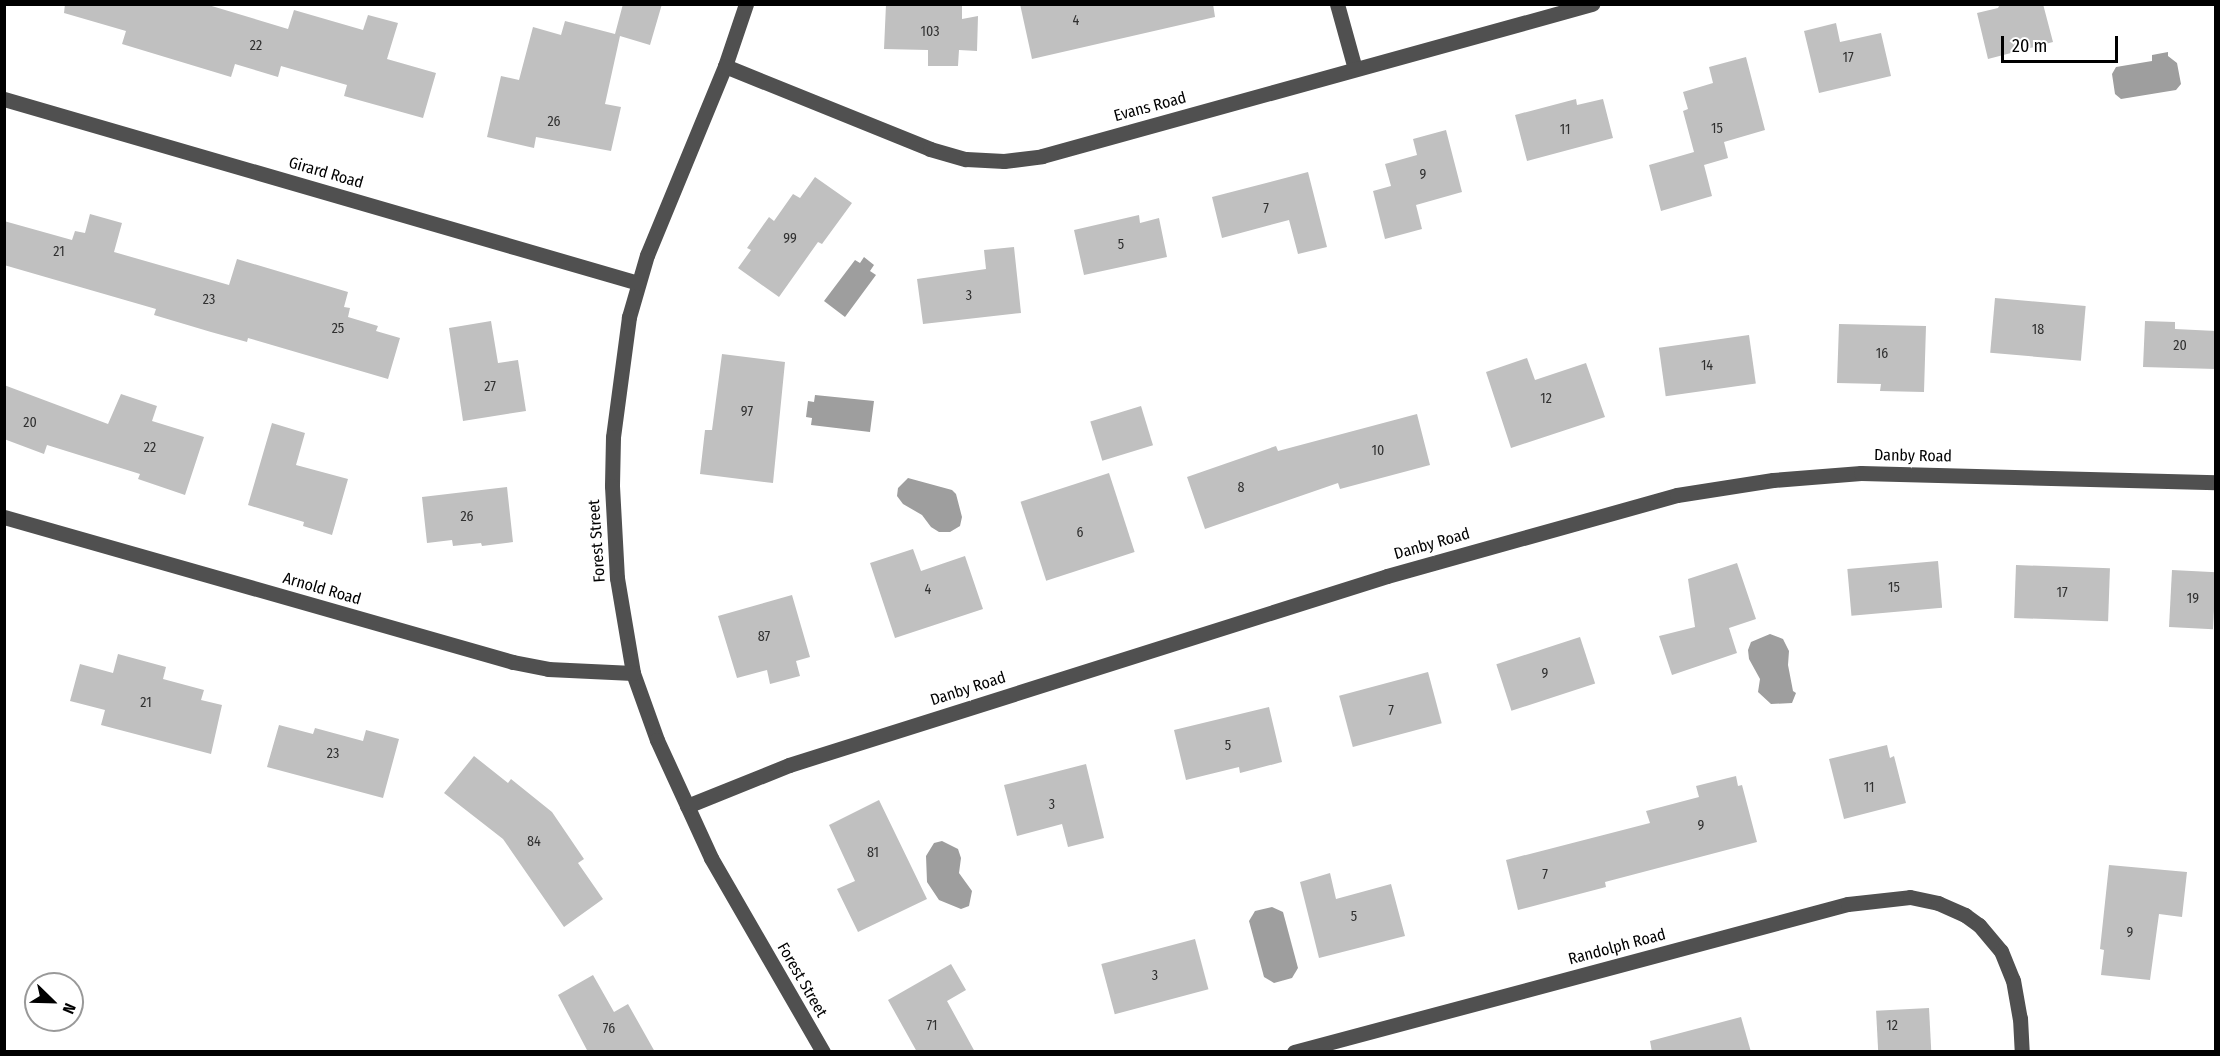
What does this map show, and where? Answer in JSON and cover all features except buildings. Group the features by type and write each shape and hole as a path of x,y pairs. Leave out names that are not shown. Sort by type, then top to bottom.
{"street":[{"name":"Forest Street","path":"746,4 724,66 638,283 618,390 612,486 620,604 633,673 657,740 711,858 823,1052"},
{"path":"1337,4 1355,69"},
{"name":"Evans Road","path":"724,66 930,149 985,162 1042,156 1592,4"},
{"name":"Girard Road","path":"4,99 638,283"},
{"name":"Danby Road","path":"687,806 789,765 1365,583 1677,495 1773,480 1861,473 2216,482"},
{"name":"Arnold Road","path":"4,517 513,662 548,669 633,673"},
{"name":"Randolph Road","path":"1294,1052 1848,904 1910,897 1950,907 1979,925 2001,951 2013,980 2020,1018 2022,1052"}],"shaded area":[{"path":"2168,52 2168,56 2177,63 2181,84 2176,90 2121,99 2115,94 2112,74 2116,67 2152,61 2152,55"},
{"path":"864,257 874,265 870,271 876,275 845,317 824,301 855,260 860,263"},
{"path":"815,395 874,401 870,432 811,425 812,418 806,417 808,401 814,402"},
{"path":"908,478 952,490 956,494 962,517 960,526 950,532 939,532 931,527 922,515 903,504 897,496 898,488"},
{"path":"1770,634 1783,639 1789,651 1788,665 1793,691 1796,693 1792,703 1771,704 1758,692 1760,679 1749,659 1748,650 1751,642"},
{"path":"942,841 958,849 961,858 959,873 972,891 969,906 961,909 939,900 927,882 926,856 934,843"},
{"path":"1272,907 1283,912 1298,968 1292,978 1274,983 1264,977 1249,921 1255,911"}]}
